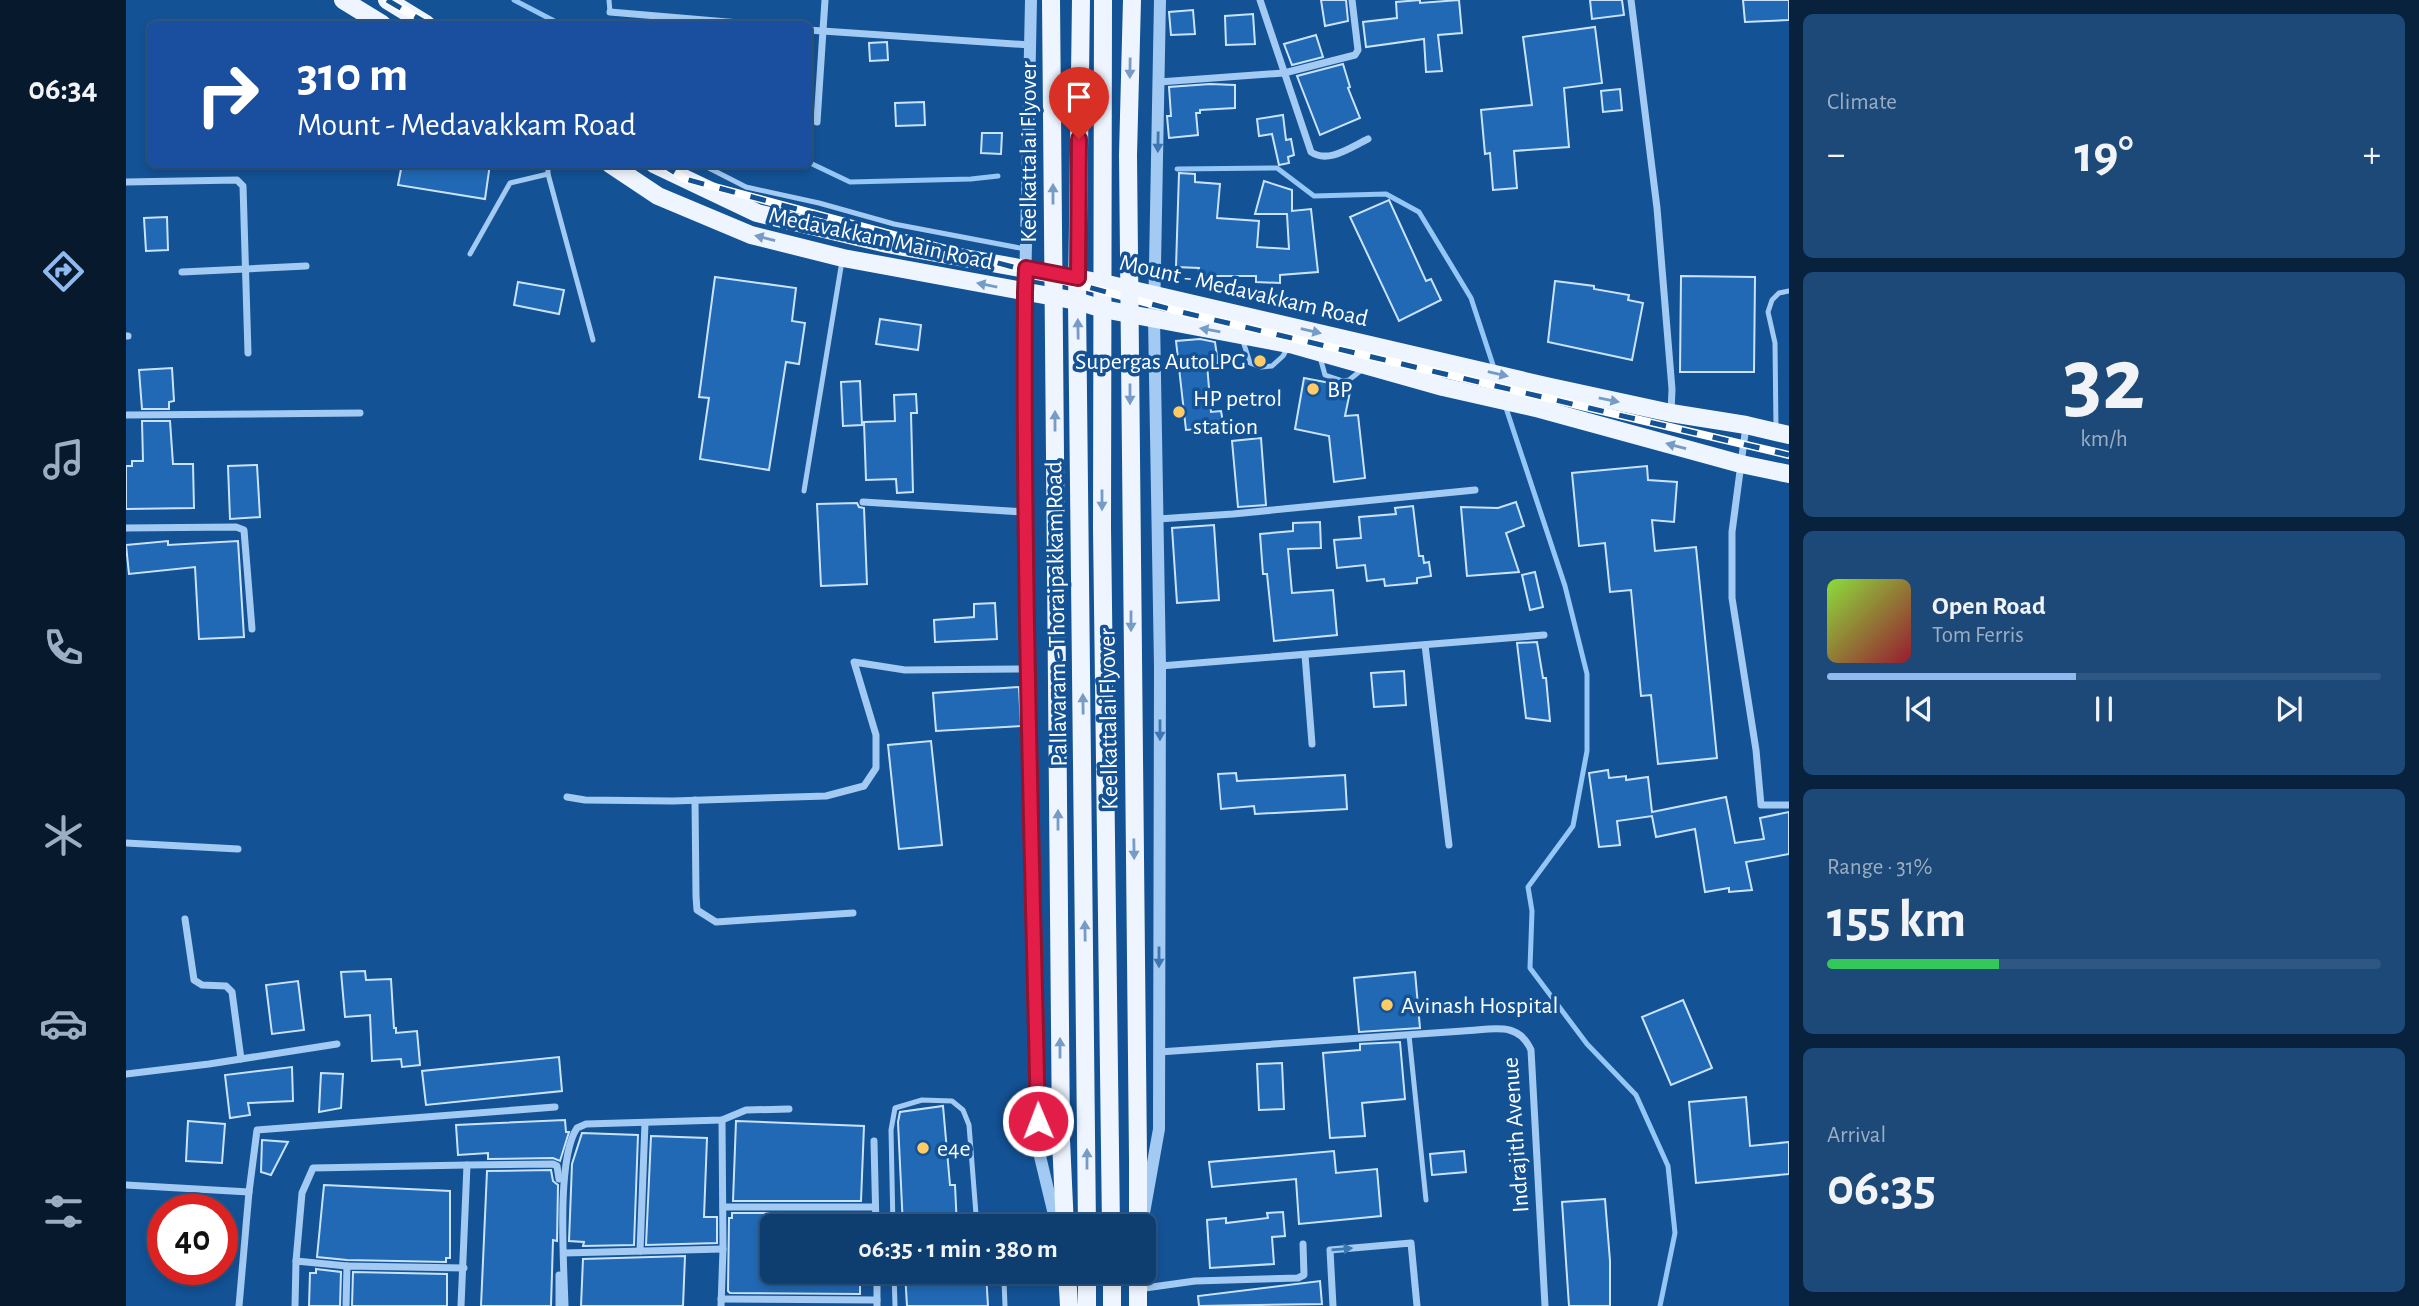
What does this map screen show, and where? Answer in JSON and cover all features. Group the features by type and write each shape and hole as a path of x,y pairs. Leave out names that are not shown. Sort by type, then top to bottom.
{"main road":[{"path":"343,0 378,21"},
{"path":"387,0 421,21"},
{"name":"Keelkattalai Flyover","path":"1051,0 1061,1140 1064,1214"},
{"name":"Pallavaram - Thoraipakkam Road","path":"1081,0 1077,301 1087,1214"},
{"name":"Pallavaram - Thoraipakkam Road","path":"1103,0 1103,632 1111,1214"},
{"name":"Keelkattalai Flyover","path":"1132,0 1128,169 1140,1214"},
{"name":"Medavakkam Main Road","path":"616,168 658,195 751,235 843,258 1289,344 1741,464"},
{"name":"Mount - Medavakkam Road","path":"662,168 757,213 887,244 1103,283 1671,414 1746,425 1783,434"},
{"path":"1741,464 1789,474"},
{"path":"1068,1284 1069,1306"},
{"path":"1087,1284 1087,1306"},
{"path":"1112,1284 1112,1306"}],"street":[{"path":"817,122 824,0"},
{"path":"1031,0 1024,512 1038,1148 1054,1214"},
{"path":"1143,1214 1159,1129 1160,666 1154,318 1160,0"},
{"path":"1260,0 1311,152 1318,157 1330,156 1368,139"},
{"path":"1159,82 1284,73 1355,55 1358,50 1352,0"},
{"path":"1631,0 1657,208 1672,389 1671,414"},
{"path":"610,12 716,21"},
{"path":"812,30 1030,45"},
{"path":"126,182 237,180 243,186 248,354"},
{"path":"182,272 306,266"},
{"path":"126,415 360,413"},
{"path":"1746,425 1732,532 1732,598 1756,750 1761,805 1789,805"},
{"path":"1158,519 1475,490"},
{"path":"863,502 1024,512"},
{"path":"126,528 236,527 244,530 251,629"},
{"path":"1160,666 1544,635"},
{"path":"1424,645 1449,845"},
{"path":"1304,655 1312,744"},
{"path":"567,797 585,800 695,800 825,796 864,786 876,768 876,735 854,662 905,670 1029,669"},
{"path":"695,800 697,910 705,917 716,922 853,914"},
{"path":"126,843 238,849"},
{"path":"185,919 194,980 202,985 226,986 232,992 241,1059"},
{"name":"Indrajith Avenue","path":"1159,1052 1513,1030 1525,1036 1531,1050 1545,1306"},
{"path":"126,1074 337,1044"},
{"path":"239,1306 257,1130 555,1107"},
{"path":"562,1306 564,1172 573,1134 577,1128 586,1124 722,1120 746,1110 789,1109"},
{"path":"722,1120 721,1302 877,1303 877,1284"},
{"path":"639,1251 645,1123"},
{"path":"874,1141 875,1214"},
{"path":"295,1306 302,1193 313,1168 553,1164 557,1166 559,1174 562,1306"},
{"path":"461,1306 467,1165"},
{"path":"126,1185 249,1192"},
{"path":"723,1207 875,1207"},
{"path":"1333,1306 1330,1250 1411,1243 1417,1306"},
{"path":"1138,1289 1195,1281 1298,1278 1304,1275 1303,1244"},
{"path":"564,1252 723,1249"},
{"path":"296,1261 346,1266 464,1268"},
{"path":"346,1266 346,1306"}],"lane":[{"path":"609,0 610,12"},
{"path":"548,168 593,340"},
{"path":"709,168 746,187 894,224 1027,249"},
{"path":"470,254 510,183 548,174"},
{"path":"804,491 843,258"},
{"path":"1783,434 1775,343 1768,312 1772,300 1779,293 1789,291"},
{"path":"1242,335 1250,363 1261,367 1272,366 1278,362 1289,344"},
{"path":"1409,1035 1426,1200"},
{"path":"893,1214 891,1130 895,1108 922,1100 952,1101 963,1110 969,1125 976,1214"},
{"path":"894,1284 895,1306"},
{"path":"1004,1284 1005,1306"}],"building":[{"path":"1321,0 1346,0 1348,21 1325,26"},
{"path":"1420,0 1420,3 1459,0 1462,33 1438,35 1442,71 1426,72 1424,39 1366,47 1363,22 1397,18 1396,2"},
{"path":"1590,0 1622,0 1624,15 1592,19"},
{"path":"1743,0 1789,0 1789,20 1745,22"},
{"path":"1193,10 1195,34 1171,35 1169,12"},
{"path":"1253,14 1255,44 1226,45 1225,16"},
{"path":"1595,27 1602,83 1564,88 1569,147 1514,151 1517,188 1493,190 1490,153 1485,154 1481,110 1532,105 1523,37"},
{"path":"1316,35 1323,57 1292,65 1284,44"},
{"path":"887,42 888,60 870,61 869,43"},
{"path":"1343,64 1350,87 1348,88 1360,118 1320,135 1297,76"},
{"path":"1235,85 1235,108 1200,110 1200,113 1196,113 1198,135 1169,138 1169,87"},
{"path":"1620,89 1622,110 1603,112 1601,91"},
{"path":"924,102 925,125 896,126 895,103"},
{"path":"1283,115 1286,140 1291,139 1294,155 1288,157 1289,163 1279,165 1272,134 1259,136 1257,119"},
{"path":"982,133 1002,133 1001,154 981,153"},
{"path":"401,168 489,168 485,199 398,185"},
{"path":"1179,173 1195,174 1195,182 1220,184 1217,218 1259,221 1257,247 1289,249 1287,214 1255,214 1264,181 1292,190 1292,211 1311,209 1318,272 1280,275 1280,283 1256,282 1256,276 1198,276 1199,268 1176,267"},
{"path":"1389,200 1426,281 1431,279 1441,300 1399,321 1350,217"},
{"path":"167,217 168,250 146,251 144,218"},
{"path":"1681,276 1755,277 1754,372 1680,372"},
{"path":"715,277 796,288 792,321 805,323 799,364 786,362 769,470 700,459 709,398 699,397"},
{"path":"1555,281 1594,286 1594,289 1629,295 1628,300 1643,303 1632,360 1548,342"},
{"path":"518,282 564,290 559,314 514,305"},
{"path":"880,319 921,325 918,350 876,344"},
{"path":"1200,339 1215,342 1218,363 1207,364 1211,412 1221,411 1224,427 1186,430 1176,341"},
{"path":"172,368 174,401 169,402 169,409 142,409 139,370"},
{"path":"1304,378 1351,387 1345,416 1358,415 1365,478 1334,482 1329,436 1295,429"},
{"path":"860,381 862,425 843,426 841,382"},
{"path":"916,394 917,413 911,413 913,492 897,493 896,479 866,480 864,422 895,421 894,395"},
{"path":"142,421 170,421 173,464 193,464 194,508 126,509 126,466 132,466 132,461 143,461"},
{"path":"1261,438 1266,505 1238,507 1232,441"},
{"path":"257,465 260,517 230,519 228,466"},
{"path":"1647,466 1648,480 1677,482 1674,522 1652,520 1655,551 1696,547 1717,758 1658,764 1651,695 1641,696 1631,590 1610,592 1605,543 1579,546 1572,473"},
{"path":"1516,502 1524,526 1506,533 1519,572 1467,576 1461,507 1498,508"},
{"path":"857,503 864,508 867,584 821,586 817,504"},
{"path":"1413,506 1419,556 1423,556 1424,563 1429,562 1431,576 1417,578 1417,583 1385,586 1384,579 1367,581 1365,565 1337,568 1334,540 1361,538 1359,517 1396,514 1395,508"},
{"path":"1320,522 1321,548 1288,549 1292,593 1333,590 1337,635 1274,641 1267,574 1263,574 1260,534 1293,531 1293,523"},
{"path":"1214,525 1219,600 1177,603 1172,528"},
{"path":"168,541 168,545 238,541 244,637 199,639 195,567 129,574 126,545"},
{"path":"1535,572 1543,607 1530,610 1522,575"},
{"path":"995,603 997,639 935,642 934,620 974,617 974,604"},
{"path":"1537,642 1543,678 1546,678 1550,721 1526,718 1517,643"},
{"path":"1404,671 1406,705 1374,707 1371,673"},
{"path":"1019,687 1021,726 936,731 933,693"},
{"path":"931,741 942,845 899,849 888,745"},
{"path":"1608,770 1609,778 1626,776 1626,780 1648,777 1652,812 1726,797 1735,843 1764,839 1760,818 1789,812 1789,854 1746,862 1752,890 1729,892 1729,888 1705,892 1695,829 1656,837 1652,816 1617,821 1620,845 1599,847 1589,773"},
{"path":"1236,773 1237,781 1345,775 1347,809 1255,814 1254,806 1221,809 1218,774"},
{"path":"365,971 366,980 391,979 394,1028 396,1033 417,1031 420,1065 402,1067 401,1059 372,1061 370,1015 345,1017 341,972"},
{"name":"Avinash Hospital","path":"1415,972 1420,1028 1359,1032 1354,978"},
{"path":"298,981 304,1030 272,1034 266,985"},
{"path":"1683,1000 1712,1068 1671,1085 1642,1017"},
{"path":"1400,1042 1405,1099 1362,1103 1365,1136 1330,1138 1323,1053 1360,1050 1360,1044"},
{"path":"559,1057 562,1091 426,1105 422,1071"},
{"path":"1282,1063 1284,1109 1259,1110 1257,1064"},
{"path":"292,1067 293,1101 248,1103 250,1115 230,1118 225,1075"},
{"path":"321,1073 343,1074 341,1108 319,1112"},
{"path":"1746,1097 1750,1146 1789,1142 1789,1174 1696,1183 1689,1102"},
{"name":"e4e","path":"943,1106 950,1185 955,1185 956,1214 902,1214 898,1122 900,1112"},
{"path":"565,1120 566,1132 569,1132 560,1161 553,1158 488,1159 488,1153 458,1155 456,1125"},
{"path":"188,1121 225,1124 222,1163 186,1161"},
{"path":"736,1121 864,1126 861,1201 733,1201"},
{"path":"582,1133 638,1135 634,1245 583,1246 584,1242 569,1241 572,1164"},
{"path":"651,1136 707,1138 704,1217 717,1217 717,1243 646,1245"},
{"path":"262,1140 288,1142 271,1175 261,1172"},
{"path":"1334,1151 1336,1173 1377,1169 1381,1216 1299,1224 1296,1179 1212,1187 1209,1162"},
{"path":"1464,1151 1466,1172 1432,1175 1430,1154"},
{"path":"551,1170 553,1181 558,1185 557,1241 553,1240 551,1306 481,1306 487,1171"},
{"path":"324,1185 450,1191 450,1258 446,1258 446,1262 317,1257"},
{"path":"1605,1199 1610,1261 1610,1306 1569,1306 1562,1202"},
{"path":"1283,1212 1285,1236 1272,1237 1274,1264 1210,1268 1207,1220 1226,1218 1226,1223 1268,1218 1267,1213"},
{"path":"732,1213 861,1213 760,1214 760,1284 860,1284 860,1294 730,1293 729,1218 732,1218"},
{"path":"685,1256 683,1306 581,1306 583,1259"},
{"path":"316,1269 341,1272 340,1306 309,1306 310,1273 316,1273"},
{"path":"353,1272 447,1274 447,1306 352,1306"},
{"path":"1320,1281 1322,1304 1199,1306 1198,1296"},
{"path":"906,1284 987,1284 988,1306 907,1306"}],"waterway":[{"path":"514,0 554,21"},
{"path":"812,164 850,182 998,176"},
{"path":"1177,169 1277,168 1314,196 1386,194 1419,212 1471,298 1494,368"},
{"path":"1505,405 1565,586 1587,674 1587,751 1573,826 1528,887 1532,911 1530,968 1587,1044 1636,1095 1668,1166 1675,1233 1660,1306"}],"railway":[{"path":"387,0 423,21"},
{"path":"667,168 685,179 1181,312 1789,455"}],"place":[{"name":"Supergas AutoLPG","path":"1260,361"},
{"name":"BP","path":"1313,389"},
{"name":"HP petrol station","path":"1179,412"},
{"name":"Avinash Hospital","path":"1387,1005"},
{"name":"e4e","path":"923,1148"}],"route":[{"path":"1038,1121 1024,512 1026,268 1078,278 1079,139"}]}
